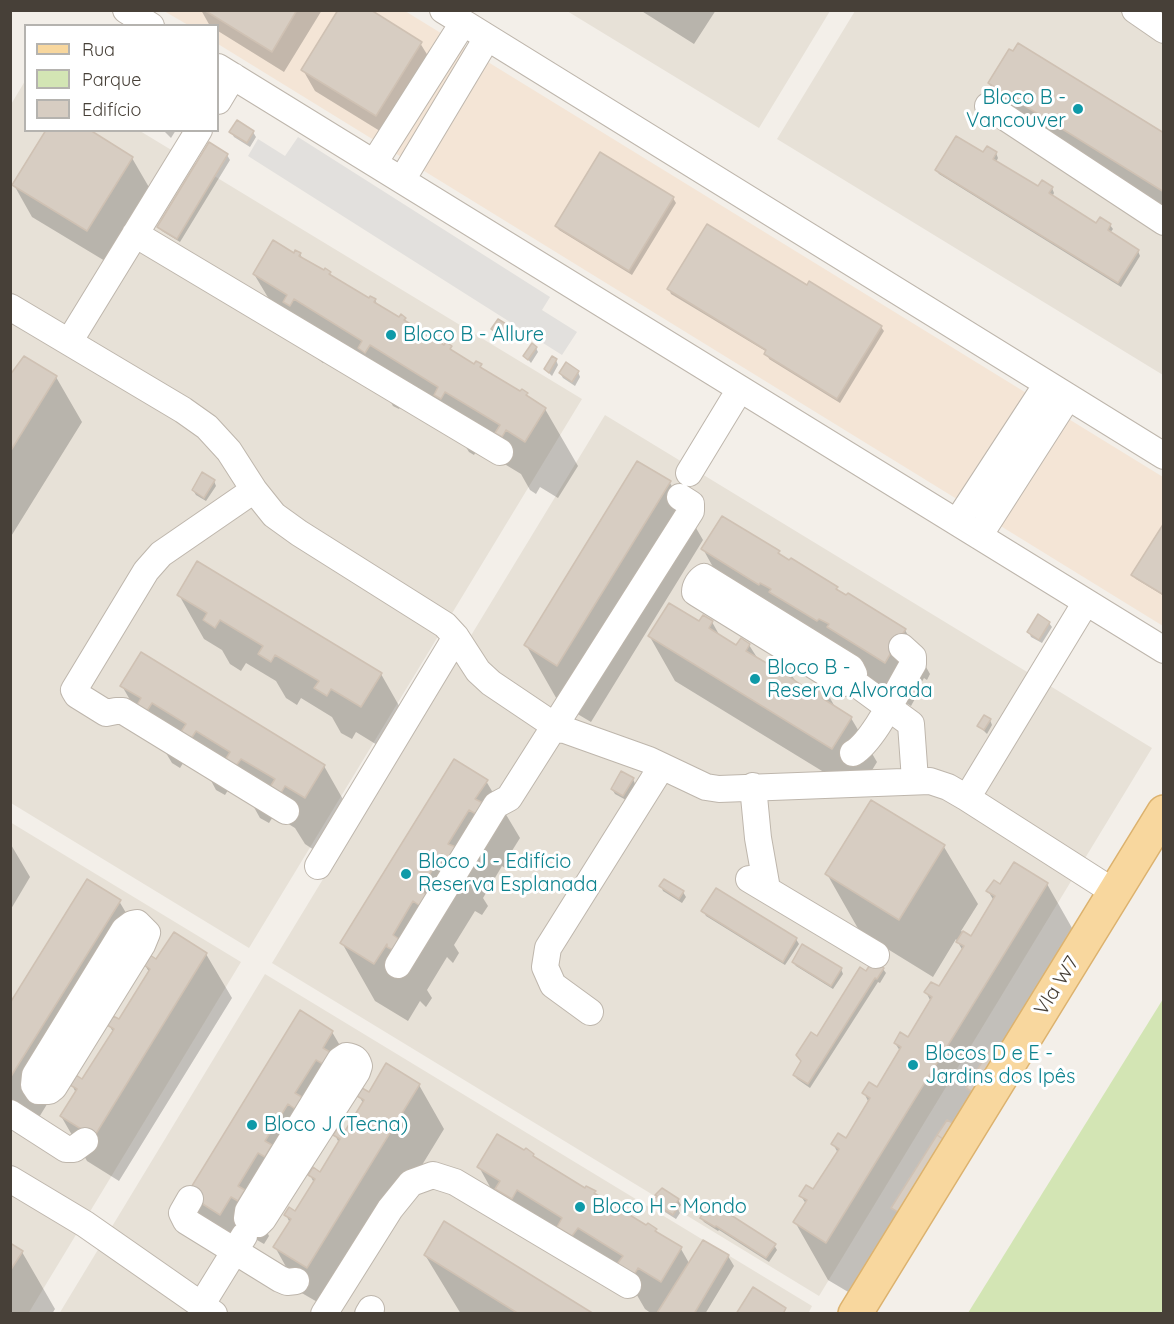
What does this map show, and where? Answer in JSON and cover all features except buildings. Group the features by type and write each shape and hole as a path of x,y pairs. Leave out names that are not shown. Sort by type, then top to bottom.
{"main road":[{"name":"Vla W7","path":"855,1314 1164,812"}],"street":[{"path":"126,10 147,24"},
{"path":"1135,10 1164,30"},
{"path":"374,163 453,17 1164,456"},
{"path":"402,180 487,38"},
{"path":"219,97 225,72 1164,650"},
{"path":"988,106 1164,222"},
{"path":"69,342 199,132"},
{"path":"135,234 500,452"},
{"path":"12,310 207,426 229,451 254,490 274,514 299,533 445,625 456,637 478,671 491,683 546,720 554,729 565,730 662,765 706,787 719,789 930,781 948,787 967,798 1114,892"},
{"path":"689,473 740,389"},
{"path":"957,522 1057,390"},
{"path":"979,536 1057,390"},
{"path":"254,490 161,554 146,571 74,690 77,695 105,713 123,711 286,811"},
{"path":"398,965 496,805 509,798 691,511 691,504 680,497"},
{"path":"708,578 851,668 854,674 851,680 844,683 839,681 698,594 695,588 700,579 708,578"},
{"path":"967,798 1086,602"},
{"path":"318,866 456,637"},
{"path":"853,753 872,736 913,664 913,657 902,646"},
{"path":"851,680 911,724 915,780"},
{"path":"590,1012 553,985 545,967 548,948 662,765"},
{"path":"753,786 758,838 758,884 876,955"},
{"path":"137,923 147,933 142,945 54,1087 49,1091 38,1091 34,1085 35,1075 124,930 137,923"},
{"path":"346,1056 352,1056 359,1066 357,1072 263,1219 258,1224 252,1222 247,1218 248,1211 340,1060 346,1056"},
{"path":"38,1091 14,1122 66,1149 74,1149 85,1141"},
{"path":"324,1314 390,1209 411,1183 433,1175 455,1182 628,1285"},
{"path":"10,1179 85,1224 208,1309 235,1250 252,1222"},
{"path":"190,1199 184,1208 183,1218 280,1280 296,1281"}],"shaded area":[{"path":"164,11 405,11 1163,477 1163,626 219,45 219,24 186,24"},
{"path":"567,11 830,11 759,128"},
{"path":"855,11 1163,11 1163,375 777,139"},
{"path":"24,83 24,132 142,132 582,399 249,948 11,803 10,106"},
{"path":"298,137 550,297 542,310 577,332 562,355 248,156 258,139 285,156"},
{"path":"605,415 1152,748 819,1296 272,963"},
{"path":"10,822 241,962 28,1314 10,1313"},
{"path":"265,974 812,1306 808,1314 59,1314"}],"green space":[{"path":"1163,999 1163,1313 968,1313"}],"place":[{"name":"Bloco B - Vancouver","path":"1078,109"},
{"name":"Bloco B - Allure","path":"391,335"},
{"name":"Bloco B - Reserva Alvorada","path":"755,679"},
{"name":"Bloco J - Edifício Reserva Esplanada","path":"406,874"},
{"name":"Blocos D e E - Jardins dos Ipês","path":"913,1065"},
{"name":"Bloco J (Tecna)","path":"252,1125"},
{"name":"Bloco H - Mondo","path":"580,1207"}]}
